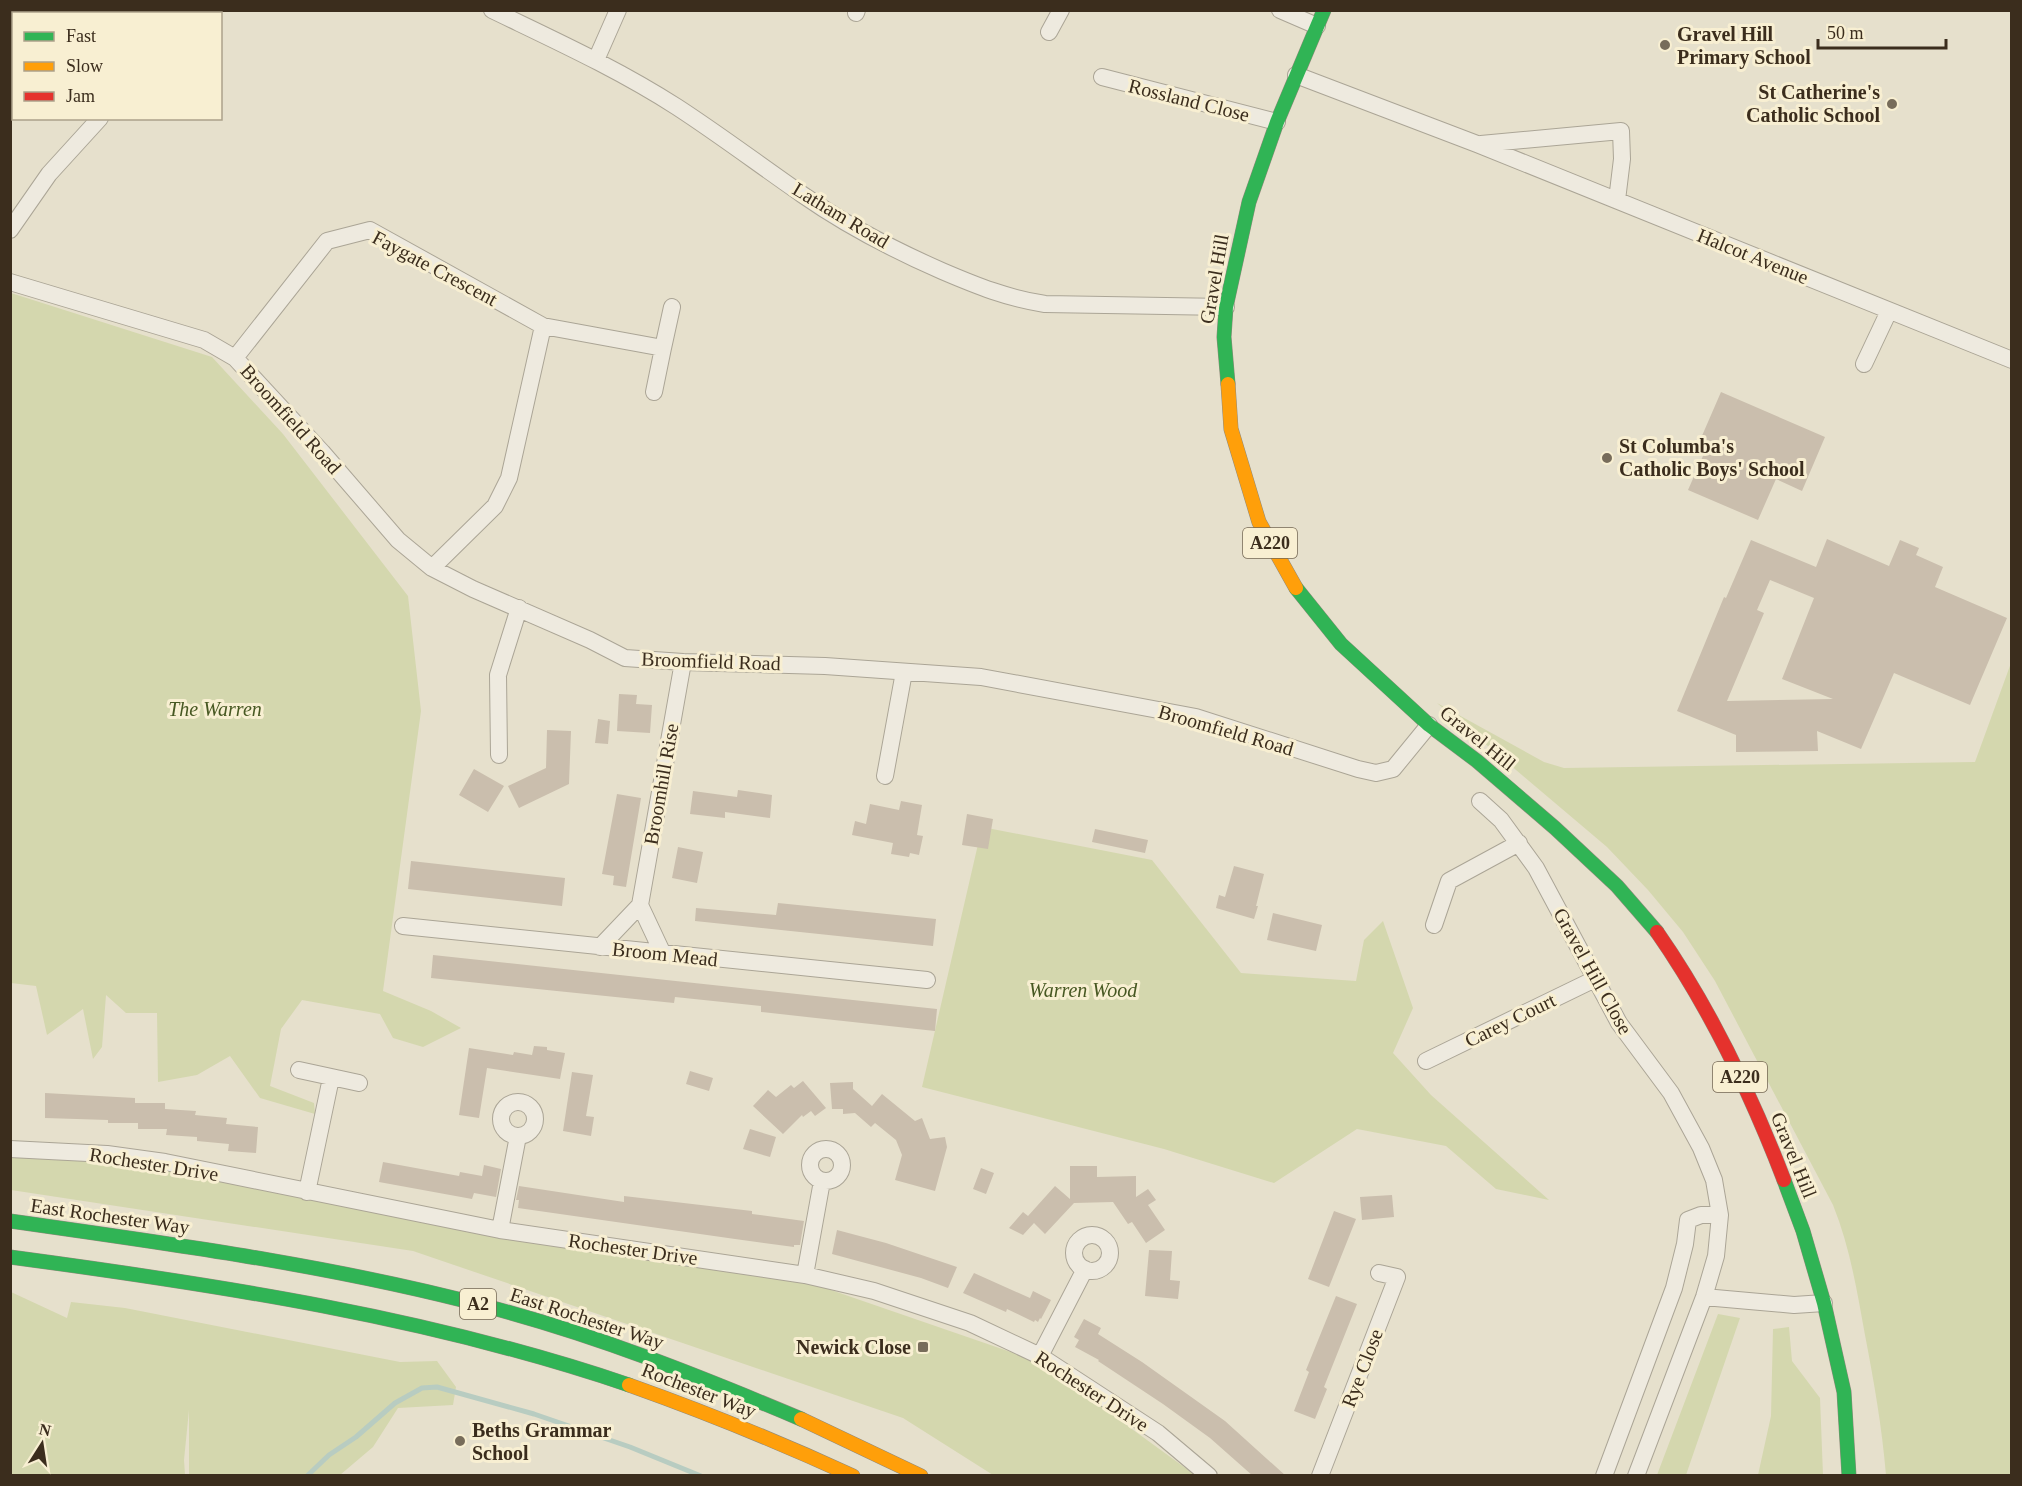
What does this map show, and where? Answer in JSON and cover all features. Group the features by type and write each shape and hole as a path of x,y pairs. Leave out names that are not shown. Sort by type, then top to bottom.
{"main road":[{"name":"Gravel Hill","path":"1324,10 1277,123 1249,202 1226,307 1224,337 1231,429 1259,522 1293,584 1341,645 1429,725 1477,761 1547,821 1617,886 1655,930 1684,971 1734,1065 1767,1136 1803,1231 1824,1303 1844,1392 1849,1476"},
{"name":"East Rochester Way","path":"10,1221 260,1257 333,1270 509,1312 619,1347 727,1386 846,1438 921,1476"},
{"name":"A2","path":"10,1257 184,1281 293,1300 397,1321 526,1355"},
{"path":"526,1355 675,1417"},
{"name":"Rochester Way","path":"526,1355 607,1376 686,1404 853,1476"}],"street":[{"name":"Latham Road","path":"492,10 596,60 675,106 804,196 848,223 922,262 987,291 1017,300 1045,304 1226,307"},
{"path":"596,60 618,10"},
{"path":"1049,32 1061,10"},
{"path":"1280,10 1317,26"},
{"name":"Halcot Avenue","path":"1296,75 1477,144 2012,360"},
{"name":"Rossland Close","path":"1102,77 1277,123"},
{"path":"10,230 49,174 98,120"},
{"name":"Halcot Avenue","path":"1477,144 1621,131 1623,159 1617,200"},
{"name":"Faygate Crescent","path":"235,358 327,241 370,230 543,326 663,348"},
{"name":"Broomfield Road","path":"10,282 204,339 235,358 322,452 398,540 432,568 625,658 825,666 981,677 1196,717 1376,773 1394,769 1429,725"},
{"path":"654,392 672,307"},
{"path":"1864,364 1889,311"},
{"path":"432,568 495,506 509,478 543,326"},
{"path":"498,755 498,675 519,608"},
{"name":"Broomhill Rise","path":"640,905 683,662"},
{"path":"885,776 904,672"},
{"name":"Gravel Hill Close","path":"1480,801 1502,820 1536,868 1619,1023 1671,1093 1701,1148 1714,1180 1720,1215 1716,1256 1704,1297 1636,1476"},
{"path":"1434,925 1449,881 1519,843"},
{"path":"600,946 640,905 663,954"},
{"name":"Broom Mead","path":"403,926 927,980"},
{"name":"Carey Court","path":"1426,1061 1594,979"},
{"path":"299,1070 359,1083"},
{"path":"307,1192 331,1078"},
{"path":"500,1230 518,1136"},
{"name":"Rochester Drive","path":"10,1149 119,1155 165,1162 500,1230 806,1275 874,1291 970,1323 1040,1356 1158,1433 1209,1476"},
{"path":"806,1275 822,1181"},
{"path":"1604,1476 1674,1288 1685,1244 1688,1220 1701,1215 1720,1215"},
{"path":"1040,1356 1085,1269"},
{"name":"Rye Close","path":"1320,1476 1397,1277 1379,1273"},
{"path":"1704,1297 1794,1305 1824,1303"}],"green space":[{"name":"The Warren","path":"11,293 212,357 283,434 408,596 421,711 383,991 431,1011 461,1028 423,1047 393,1038 380,1014 302,1000 281,1029 270,1086 314,1103 315,1114 260,1098 230,1056 197,1075 158,1082 157,1013 126,1013 106,995 102,1047 93,1059 83,1009 47,1035 36,986 11,983"},
{"path":"2011,663 2011,1475 1886,1475 1877,1405 1859,1302 1839,1221 1833,1205 1715,981 1683,932 1648,890 1607,847 1437,703 1544,762 1564,768 1975,762"},
{"name":"Warren Wood","path":"982,827 1152,860 1241,973 1356,981 1364,940 1383,921 1413,1008 1393,1053 1431,1095 1549,1200 1496,1189 1446,1146 1357,1129 1274,1183 1164,1149 922,1087"},
{"path":"10,1153 137,1165 802,1280 1040,1362 1195,1475 993,1475 903,1418 413,1251 11,1190"},
{"path":"11,1292 67,1318 71,1302 125,1308 400,1362 437,1361 456,1387 453,1405 398,1408 373,1447 340,1475 189,1475 189,1410 184,1460 185,1475 11,1475"},
{"path":"1718,1314 1740,1318 1686,1475 1657,1475"},
{"path":"1789,1327 1792,1361 1820,1398 1823,1475 1758,1475 1771,1416 1773,1329"}],"building":[{"path":"1721,392 1825,437 1802,491 1776,479 1758,520 1688,490 1706,449 1698,445"},
{"path":"1827,539 1889,566 1900,540 1919,548 1916,555 1943,567 1935,587 2007,618 1970,705 1894,673 1861,749 1817,731 1818,751 1736,752 1736,735 1677,711 1724,597 1726,598 1751,540 1816,567","holes":["1770,580 1814,598 1782,679 1833,699 1727,701 1764,613 1757,610"]},
{"path":"619,694 637,695 636,704 652,705 650,733 617,731"},
{"path":"598,719 610,721 608,744 595,743"},
{"path":"547,730 571,731 569,784 519,808 508,786 546,768"},
{"path":"474,769 504,786 488,812 459,795"},
{"path":"738,790 772,795 770,818 725,812 725,818 690,814 693,791 737,797"},
{"path":"617,794 641,798 626,887 613,885 614,876 602,874"},
{"path":"901,801 922,805 917,835 923,836 919,855 910,853 909,857 891,854 893,843 852,835 855,821 866,824 870,804 899,810"},
{"path":"967,814 993,819 988,849 962,845"},
{"path":"1095,829 1148,840 1145,853 1092,842"},
{"path":"678,847 703,852 697,883 672,878"},
{"path":"411,861 565,878 562,906 408,889"},
{"path":"1234,866 1264,874 1254,919 1216,908 1219,895 1225,897"},
{"path":"778,903 936,919 933,946 695,921 696,908 776,915"},
{"path":"1273,913 1322,925 1316,951 1267,940"},
{"path":"433,955 937,1009 935,1031 761,1012 761,1006 675,997 674,1003 431,978"},
{"path":"534,1046 547,1047 547,1050 565,1053 560,1079 487,1068 479,1118 459,1115 469,1048 513,1055 514,1052 532,1055"},
{"path":"690,1071 713,1078 709,1091 686,1084"},
{"path":"572,1072 593,1075 586,1116 594,1117 591,1136 563,1131"},
{"path":"803,1081 826,1108 815,1116 811,1111 803,1117 802,1115 783,1134 753,1106 768,1090 776,1097 791,1085 794,1088"},
{"path":"853,1082 853,1089 872,1106 882,1094 915,1121 922,1118 930,1139 945,1137 947,1147 935,1191 895,1180 902,1155 896,1140 875,1123 871,1127 855,1113 843,1114 843,1109 832,1109 830,1083"},
{"path":"45,1093 135,1098 135,1103 165,1103 165,1109 196,1111 195,1115 227,1118 226,1124 258,1127 256,1153 228,1151 229,1144 197,1141 197,1137 166,1135 167,1129 138,1129 138,1123 45,1118"},
{"path":"750,1129 776,1137 770,1157 743,1149"},
{"path":"383,1162 459,1176 460,1172 482,1176 484,1165 501,1169 496,1197 474,1193 472,1199 379,1182"},
{"path":"1070,1166 1097,1166 1097,1177 1136,1176 1136,1197 1148,1189 1156,1200 1148,1205 1165,1230 1146,1243 1132,1222 1128,1224 1113,1202 1074,1203 1045,1234 1034,1223 1023,1235 1009,1228 1023,1212 1028,1216 1055,1186 1070,1199"},
{"path":"981,1168 994,1173 986,1194 973,1189"},
{"path":"519,1186 624,1202 624,1196 752,1211 752,1214 804,1221 800,1245 794,1245 794,1247 518,1208 519,1200 516,1200"},
{"path":"1392,1195 1394,1217 1362,1220 1360,1197"},
{"path":"1334,1211 1356,1219 1329,1287 1308,1279"},
{"path":"837,1230 886,1243 957,1267 948,1288 921,1278 832,1254"},
{"path":"1149,1250 1172,1251 1170,1280 1180,1281 1178,1299 1145,1296"},
{"path":"974,1273 1030,1298 1033,1291 1051,1300 1041,1319 1034,1322 1007,1309 1006,1312 963,1293"},
{"path":"1336,1296 1357,1304 1324,1387 1327,1389 1315,1419 1294,1411 1309,1372 1306,1370"},
{"path":"1084,1319 1101,1328 1098,1334 1225,1421 1286,1476 1253,1476 1210,1438 1099,1360 1075,1347 1079,1340 1074,1337"}],"waterway":[{"path":"307,1476 329,1455 356,1437 395,1403 422,1388 437,1387 534,1414 630,1447 701,1476"}],"traffic: fast":[{"path":"1228,384 1224,337 1226,307 1249,202 1277,122 1324,10"},
{"path":"1296,588 1341,644 1429,725 1477,761 1555,828 1617,886 1657,932"},
{"path":"1784,1180 1803,1231 1824,1303 1844,1392 1849,1476"},
{"path":"10,1221 251,1257 430,1292 569,1330 647,1357 801,1419"},
{"path":"10,1257 167,1279 323,1306 477,1340 629,1385"}],"traffic: slow":[{"path":"1228,384 1231,429 1259,522 1296,588"},
{"path":"629,1385 742,1428 853,1476"},
{"path":"801,1419 921,1476"}],"traffic: jam":[{"path":"1657,932 1695,991 1728,1052 1758,1116 1784,1180"}],"place":[{"name":"Gravel Hill Primary School","path":"1665,45"},
{"name":"St Catherine's Catholic School","path":"1892,104"},
{"name":"St Columba's Catholic Boys' School","path":"1607,458"},
{"name":"Newick Close","path":"923,1347"},
{"name":"Beths Grammar School","path":"460,1441"}]}
